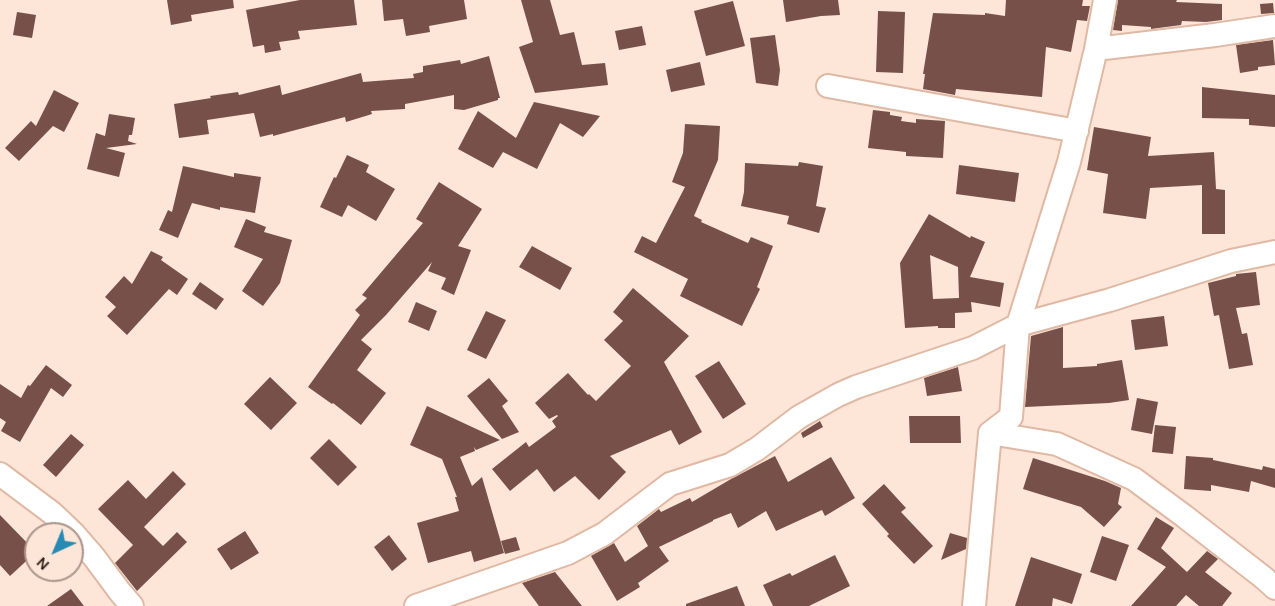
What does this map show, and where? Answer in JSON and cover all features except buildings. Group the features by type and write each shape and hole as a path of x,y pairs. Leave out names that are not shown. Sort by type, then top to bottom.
{"street":[{"path":"974,606 990,433 1011,417 1018,325 1069,162 1096,49 1105,0"},
{"path":"1096,49 1275,26"},
{"path":"828,86 1077,131"},
{"path":"416,606 568,553 604,534 670,484 730,465 757,449 799,417 856,387 973,348 1018,325 1110,300 1231,261 1275,252"},
{"path":"990,433 1057,444 1134,479 1275,588"},
{"path":"0,474 52,513 74,534 132,606"}]}
